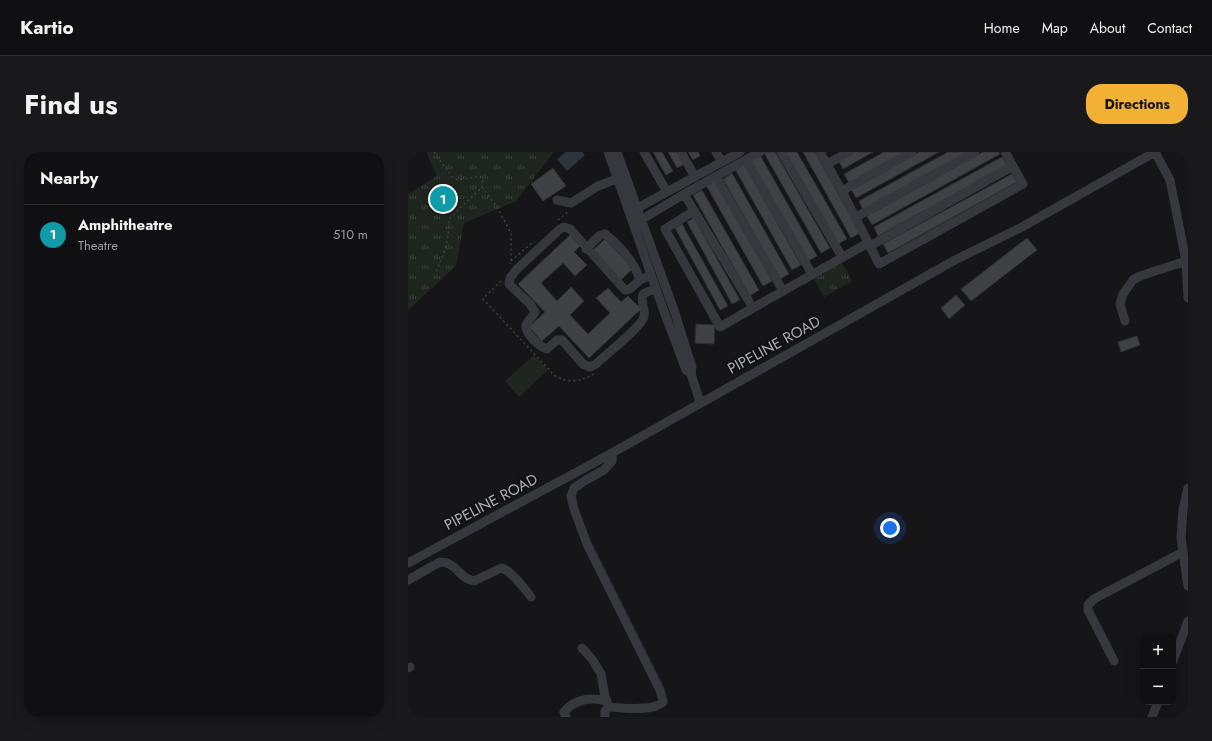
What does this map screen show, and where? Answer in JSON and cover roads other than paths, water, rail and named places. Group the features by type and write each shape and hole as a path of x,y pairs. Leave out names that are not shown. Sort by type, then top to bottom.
{"street":[{"path":"608,152 621,177 670,315 686,370 690,374 700,402"},
{"path":"617,152 621,177"},
{"path":"644,152 667,192"},
{"path":"681,152 695,177"},
{"path":"716,152 722,162"},
{"path":"633,211 740,152"},
{"path":"781,152 842,257"},
{"path":"820,152 856,217 879,264 1023,184 1005,152"},
{"path":"827,164 848,152"},
{"path":"842,191 912,152"},
{"path":"856,217 975,152"},
{"path":"1155,152 1170,180 1186,261 1188,298"},
{"name":"PIPELINE ROAD","path":"408,563 612,453 700,402 955,260 1022,227 1155,152"},
{"path":"637,222 757,153"},
{"path":"746,160 812,274"},
{"path":"694,211 665,229 720,327 842,257 869,244 1013,166"},
{"path":"557,200 571,203 605,182 621,177"},
{"path":"716,177 783,291"},
{"path":"684,194 753,308"},
{"path":"637,222 651,275 670,315"},
{"path":"651,275 640,280 630,289 625,290 586,249 570,229 564,227 516,270 510,278 509,284 530,304 535,312 527,322 527,332 542,348 547,349 557,340 562,340 583,364 590,367 596,364 630,334 642,321 645,315 641,300 643,294 656,288"},
{"path":"586,249 599,236 604,234 611,239 632,261 640,280"},
{"path":"1125,321 1120,304 1123,294 1133,280 1140,276 1186,261"},
{"path":"566,717 564,712 566,709 582,700 592,699 608,704 648,708 660,705 662,702 660,690 587,544 574,509 571,496 574,488 604,470 612,461 612,453"},
{"path":"1188,488 1183,509 1182,538 1188,586"},
{"path":"1114,661 1088,610 1090,602 1183,552"},
{"path":"408,580 440,562 445,562 451,565 466,578 474,581 500,568 505,569 531,597"},
{"path":"1176,653 1188,621"},
{"path":"582,648 592,659 601,674 608,704 605,717"},
{"path":"1152,717 1157,705"}],"place":[{"name":"Amphitheatre","path":"443,199"}]}
